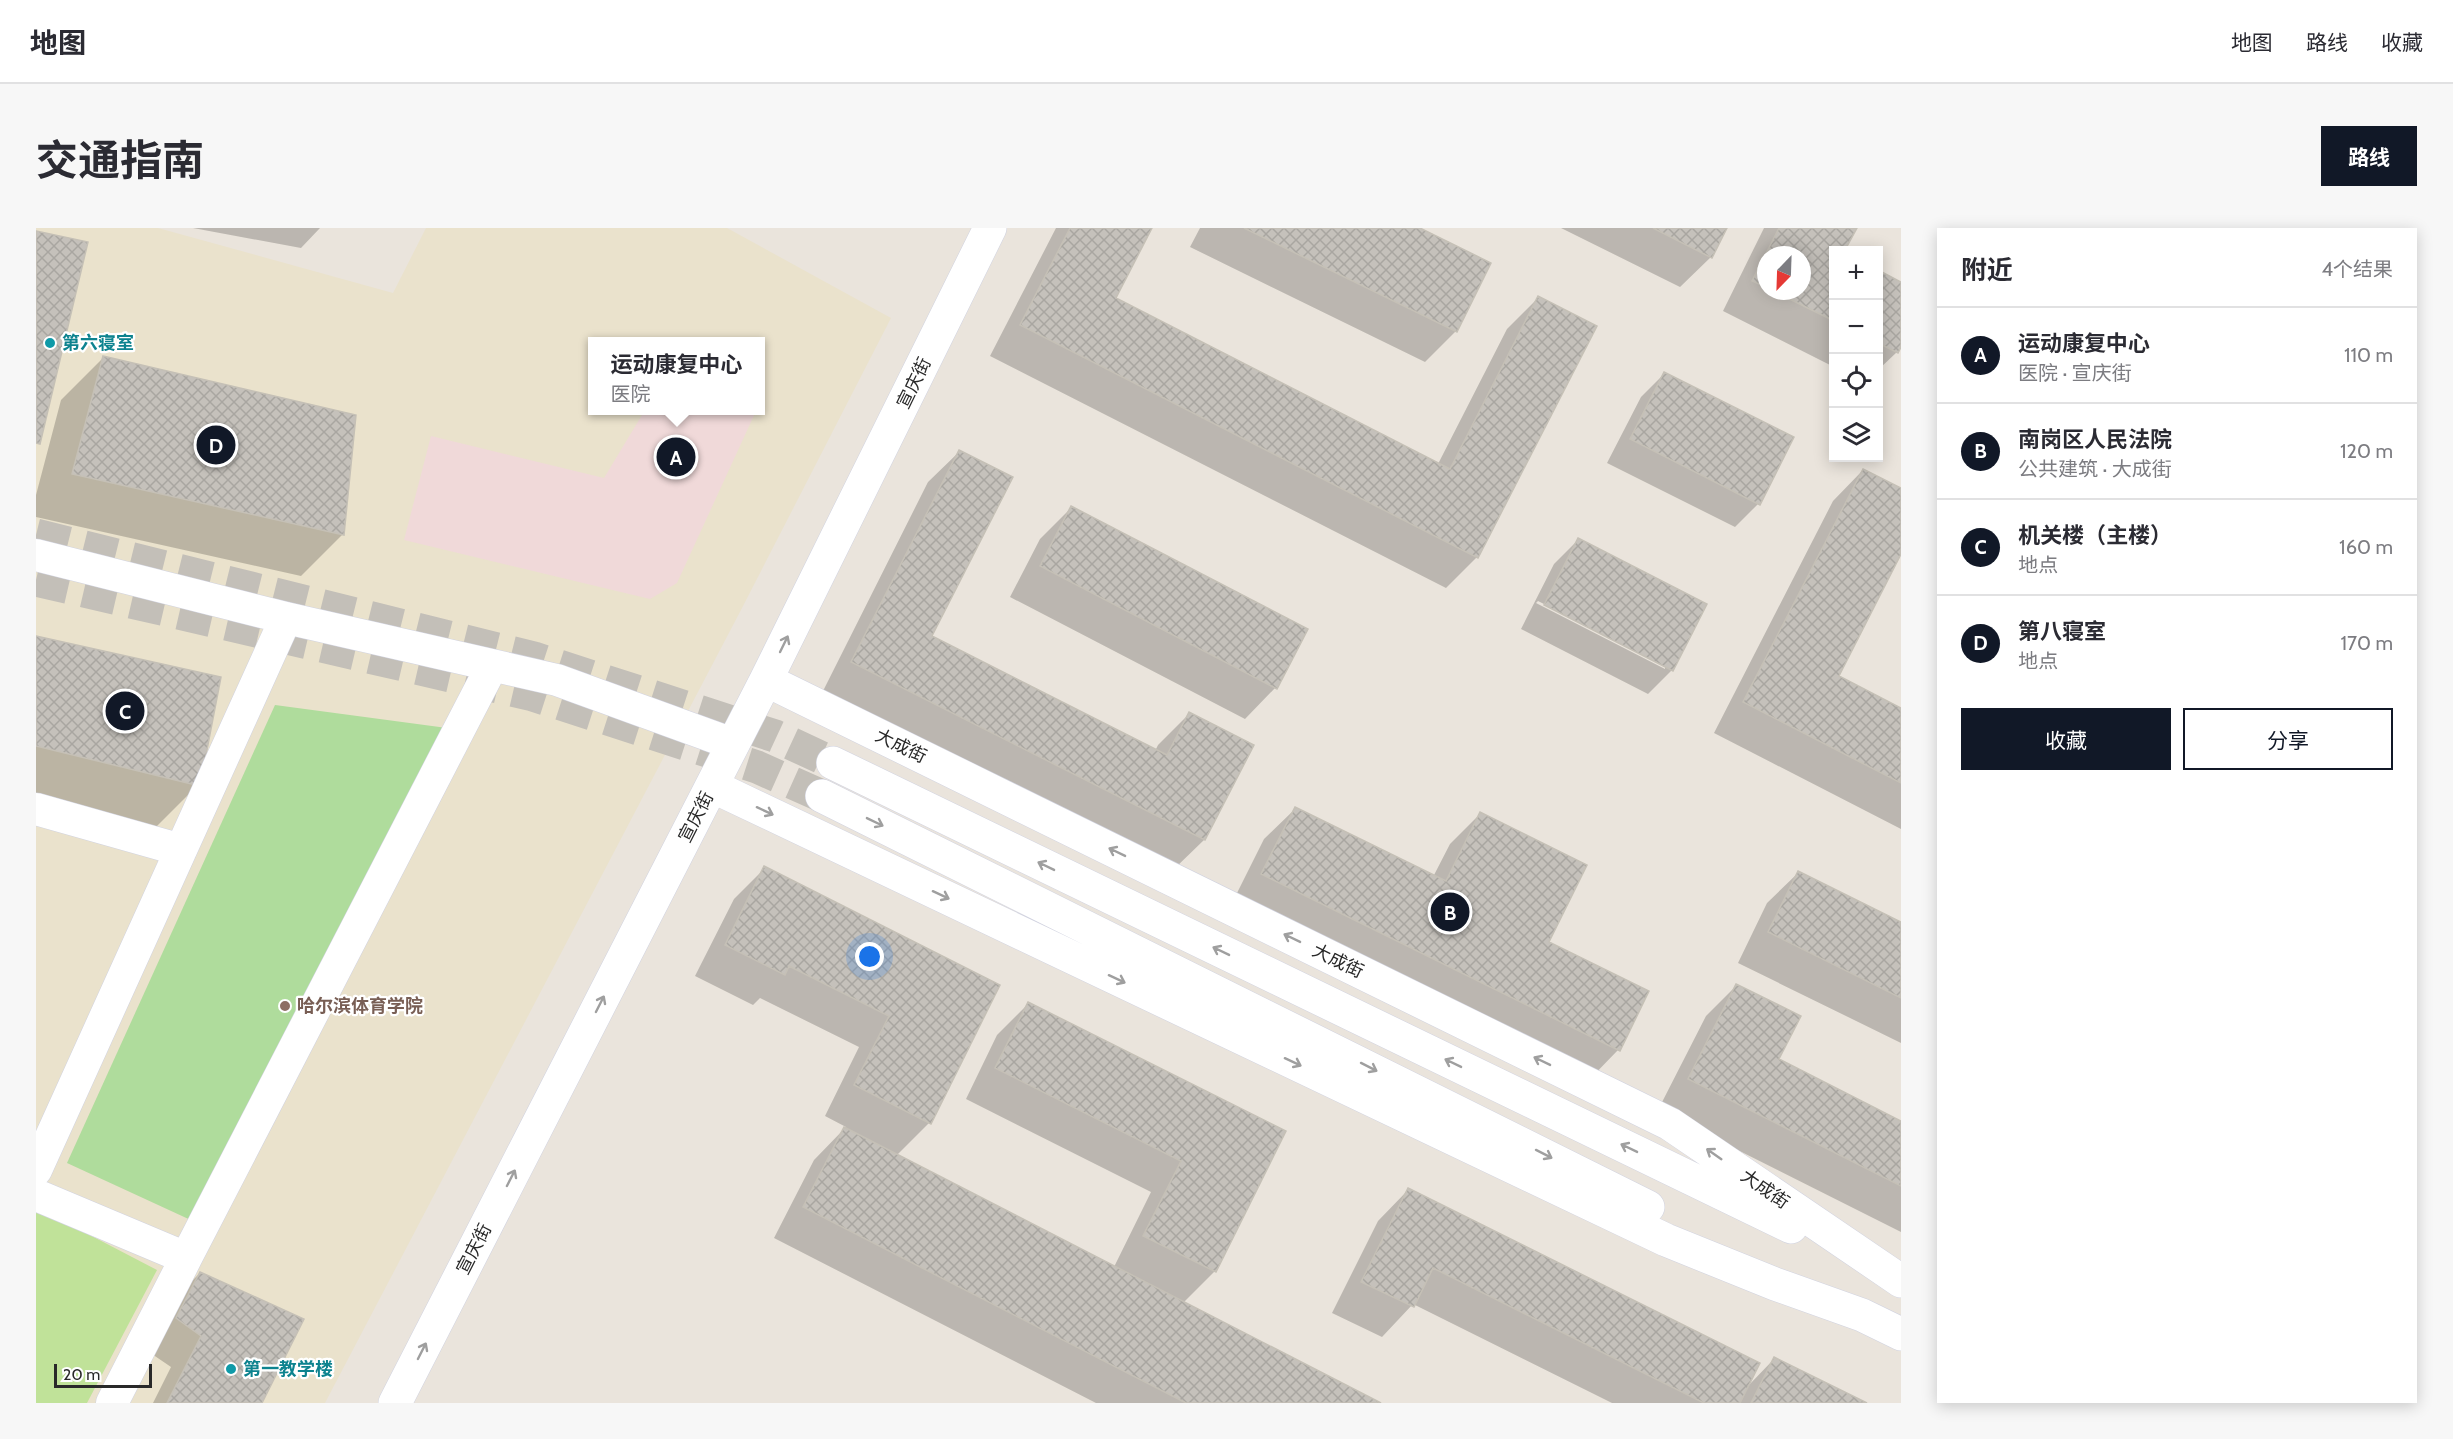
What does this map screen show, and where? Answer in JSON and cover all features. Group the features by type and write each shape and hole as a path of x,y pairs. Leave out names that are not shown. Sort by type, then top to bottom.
{"main road":[{"name":"宣庆街","path":"395,1403 766,680 990,228"},
{"name":"大成街","path":"766,680 1670,1124 1895,1278"},
{"name":"大成街","path":"833,763 1895,1278"},
{"path":"712,786 1666,1240 1775,1284 1862,1315"},
{"path":"822,796 1901,1335"}],"street":[{"path":"36,555 286,618 556,680 733,744"},
{"path":"36,1170 286,618"},
{"path":"112,1403 492,666"},
{"path":"36,809 181,850"},
{"path":"36,1195 186,1258"}],"shaded area":[{"name":"哈尔滨体育学院","path":"36,228 158,228 393,293 426,228 727,228 891,318 741,610 325,1403 36,1403"},
{"path":"642,415 754,415 677,583 650,599 404,540 431,436 604,478"}],"green space":[{"path":"275,705 447,728 195,1222 67,1163"},
{"path":"36,1207 157,1270 87,1403 36,1403"}],"building":[{"path":"1070,228 1152,228 1116,298 1450,469 1538,296 1597,326 1478,558 1020,325"},
{"path":"1244,228 1420,228 1491,263 1457,332"},
{"path":"1653,228 1727,228 1712,258"},
{"path":"1779,228 1857,228 1847,246 1829,246 1829,319 1791,300 1811,300 1811,246 1770,246"},
{"name":"第六寝室","path":"36,231 88,242 40,444 36,443"},
{"path":"1757,271 1757,283 1752,281"},
{"path":"1883,273 1901,282 1901,347 1898,353 1883,346"},
{"path":"103,356 356,415 344,535 72,474"},
{"path":"1664,372 1794,437 1760,505 1630,439"},
{"path":"959,450 1013,477 932,636 1167,755 1189,712 1254,745 1205,840 851,662"},
{"path":"1863,469 1901,488 1901,554 1839,676 1901,708 1901,783 1743,702"},
{"path":"1071,506 1308,629 1277,689 1040,566"},
{"path":"1578,538 1707,604 1673,671 1544,605"},
{"path":"36,636 221,677 200,786 36,746"},
{"path":"1295,807 1446,881 1480,812 1587,865 1549,942 1649,991 1620,1051 1261,874"},
{"path":"764,866 1000,985 931,1124 854,1085 889,1016 789,966 785,975 725,945"},
{"path":"1798,871 1901,922 1901,998 1768,932"},
{"path":"1736,984 1801,1016 1779,1059 1901,1121 1901,1186 1688,1079"},
{"path":"1028,1002 1286,1131 1216,1272 1143,1236 1181,1161 995,1068"},
{"path":"844,1127 1381,1403 1186,1403 803,1207"},
{"path":"1408,1188 1760,1363 1740,1403 1704,1403 1433,1268 1414,1307 1361,1282"},
{"name":"第一教学楼","path":"200,1272 304,1319 262,1403 167,1403 201,1336 176,1318"},
{"path":"1774,1357 1867,1403 1751,1403"}],"tunnel":[{"path":"36,535 534,658 775,736 833,763"},
{"path":"36,580 533,695 757,767 822,796"}],"place":[{"name":"第六寝室","path":"50,343"},
{"name":"第八寝室","path":"216,445"},
{"name":"运动康复中心","path":"676,457"},
{"name":"机关楼（主楼）","path":"125,711"},
{"name":"南岗区人民法院","path":"1450,912"},
{"name":"哈尔滨体育学院","path":"285,1006"},
{"name":"第一教学楼","path":"231,1369"}]}
